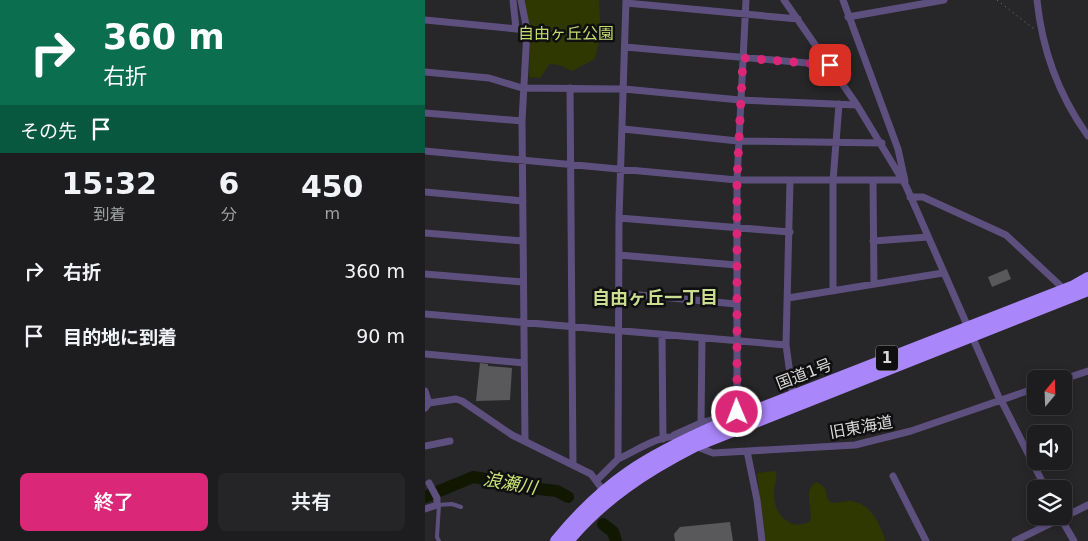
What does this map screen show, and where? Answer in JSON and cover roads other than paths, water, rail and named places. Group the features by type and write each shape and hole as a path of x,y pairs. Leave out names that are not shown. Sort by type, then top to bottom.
{"highway":[{"name":"国道1号","path":"1068,293 1088,278"},
{"name":"国道1号","path":"556,541 603,490 641,462 1068,293 1088,290"},
{"name":"国道1号","path":"691,443 778,402 970,331"},
{"name":"国道1号","path":"567,541 586,520 603,490"}],"street":[{"path":"513,0 517,29"},
{"path":"521,0 527,30 522,88 525,440"},
{"path":"737,412 737,180 746,0"},
{"path":"784,0 857,104 882,143 904,183 1001,400 1041,480"},
{"path":"843,0 898,149 904,183"},
{"path":"848,17 944,0"},
{"path":"1037,0 1040,31 1064,100 1088,136"},
{"path":"425,391 427,406 456,400 462,401 512,436 525,440 591,474 603,490 618,459 619,218 626,2 798,19"},
{"path":"425,20 527,30"},
{"path":"625,47 830,65"},
{"path":"425,72 489,78 522,88 624,89 740,100 857,104"},
{"path":"570,88 573,465"},
{"path":"833,291 833,181 839,104"},
{"path":"425,113 522,121"},
{"path":"623,129 738,141 882,143"},
{"path":"425,151 737,180 904,183"},
{"path":"791,181 786,345 793,396"},
{"path":"873,181 874,284"},
{"path":"425,192 523,201"},
{"path":"909,197 923,197 1006,235 1068,293"},
{"path":"619,218 736,226 790,232"},
{"path":"425,232 522,241"},
{"path":"873,241 928,237"},
{"path":"619,254 736,265"},
{"path":"788,298 943,273"},
{"path":"425,274 523,282"},
{"path":"618,293 736,304"},
{"path":"425,314 662,336 786,345"},
{"path":"662,336 663,439"},
{"path":"701,423 702,339"},
{"path":"425,354 524,363"},
{"path":"1073,376 1088,370"},
{"name":"旧東海道","path":"671,437 677,436 713,453 855,444 911,431 1027,391"},
{"path":"618,459 701,423 778,402"},
{"path":"425,446 450,441"},
{"path":"747,451 757,500 762,541"},
{"path":"425,476 437,503 425,508"},
{"path":"893,476 925,541"},
{"path":"1072,512 1088,505"},
{"path":"1015,541 1046,525"},
{"path":"1064,525 1074,541"}],"lane":[{"path":"439,541 437,537 437,503 461,507"}],"waterway":[{"name":"浪瀬川","path":"425,497 473,477 492,480 504,485 557,491 568,497"},
{"name":"浪瀬川","path":"603,524 613,532 616,541"}],"district":[{"name":"自由ヶ丘一丁目","path":"655,297"}],"park label":[{"name":"自由ヶ丘公園","path":"566,33"}]}
